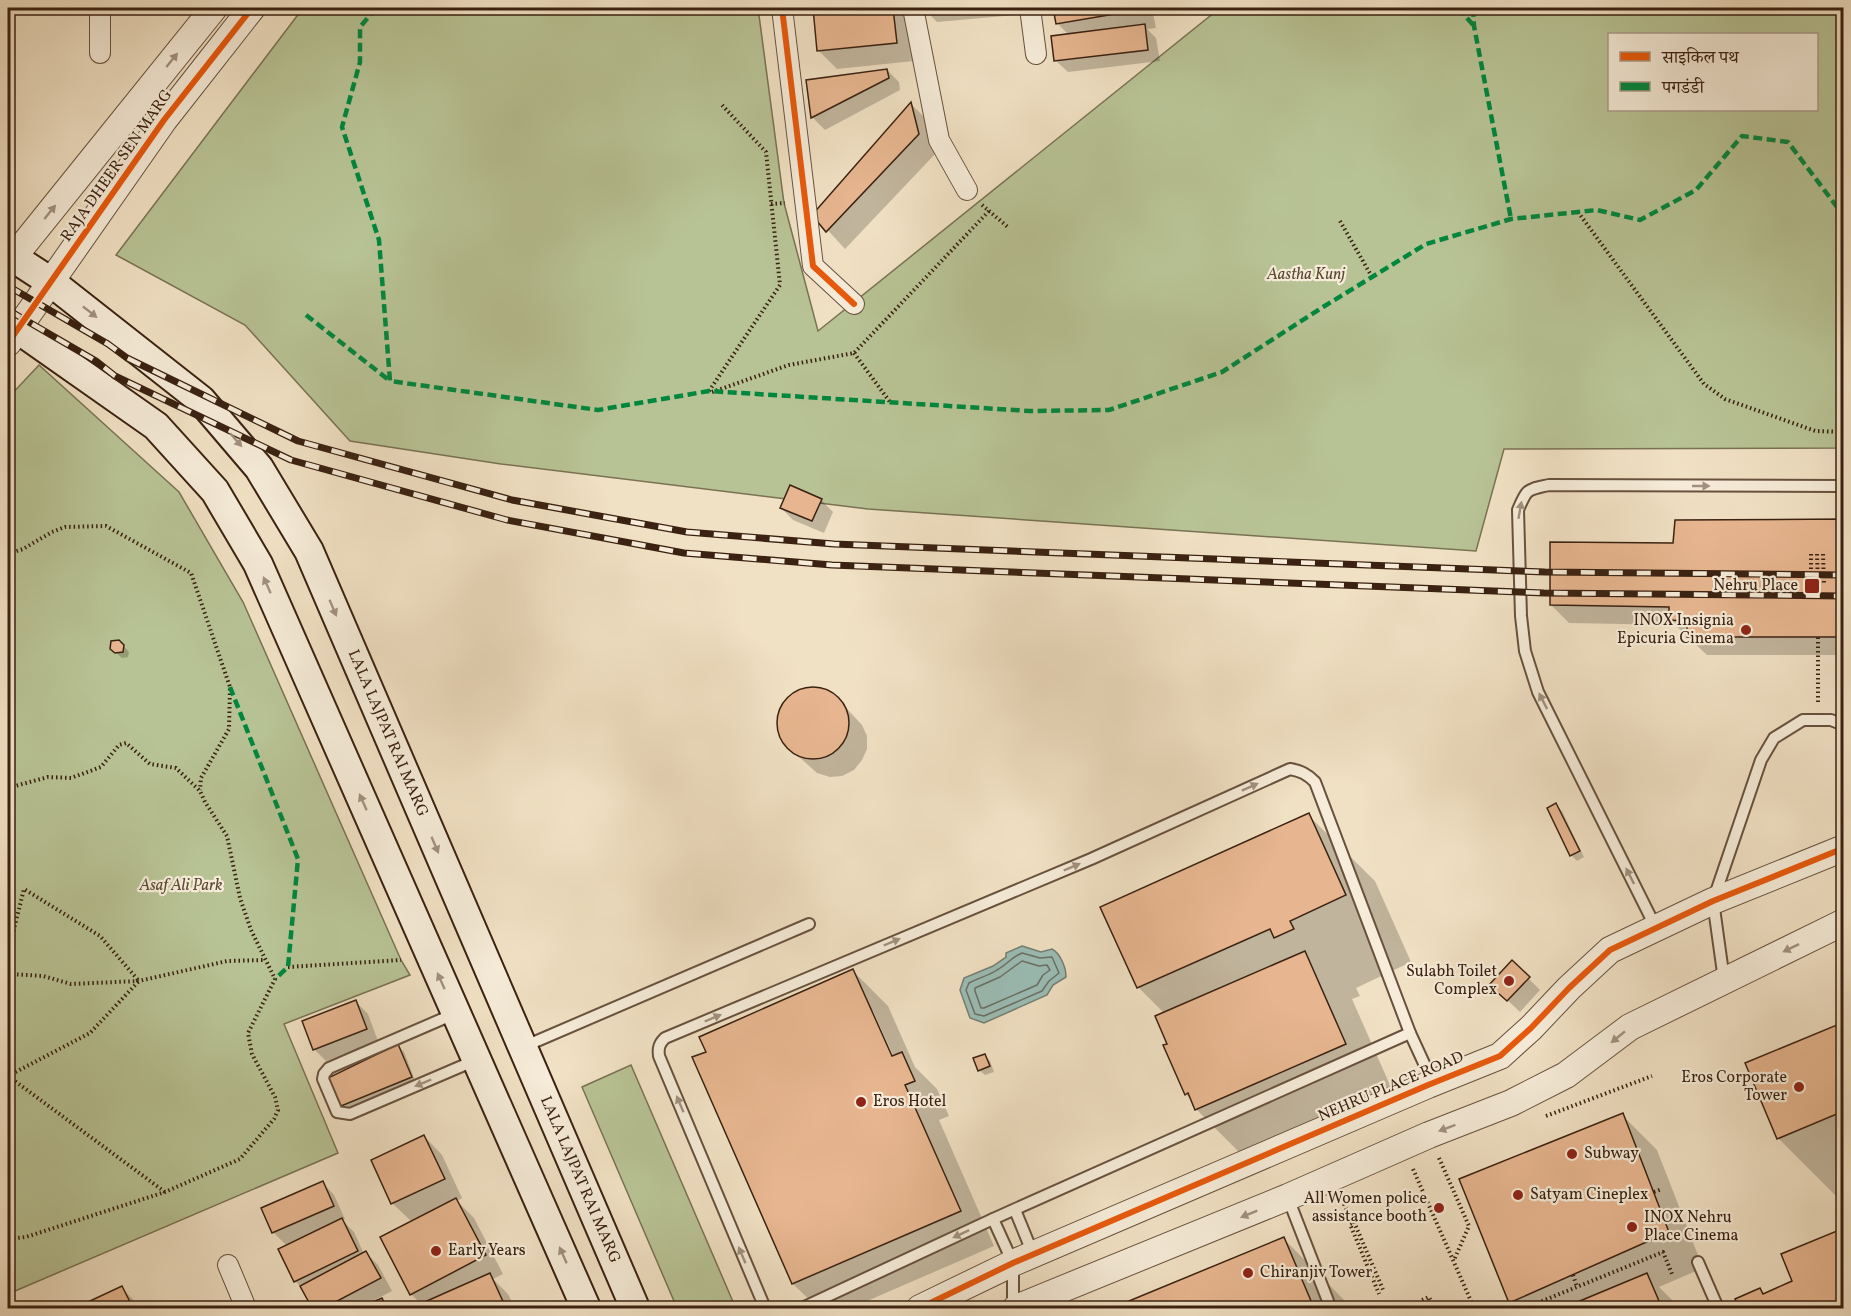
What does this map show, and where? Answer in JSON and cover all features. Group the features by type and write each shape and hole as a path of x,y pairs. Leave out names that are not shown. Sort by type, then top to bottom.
{"main road":[{"name":"LALA LAJPAT RAI MARG","path":"9,259 51,282 201,400 260,468 309,551 635,1308"},
{"path":"11,331 156,426 215,491 258,564 586,1308"}],"street":[{"path":"100,8 100,53"},
{"name":"RAJA DHEER SEN MARG","path":"9,259 214,8"},
{"name":"RAJA DHEER SEN MARG","path":"11,331 51,282 164,120 252,8"},
{"path":"782,8 813,266 854,304"},
{"path":"913,8 939,140 966,190"},
{"path":"1030,8 1036,54"},
{"name":"NEHRU PLACE ROAD","path":"920,1308 1023,1259 1500,1056 1610,950 1713,902 1844,848"},
{"path":"1015,1308 1288,1197 1510,1103 1566,1075 1630,1027 1844,922"},
{"path":"228,1265 246,1308"}],"lane":[{"path":"1656,928 1538,692 1525,651 1521,616 1518,510 1528,490 1548,485 1844,486"},
{"path":"1724,981 1713,902 1761,760 1774,738 1803,720 1831,720 1844,725"},
{"path":"765,1308 659,1056 660,1043 665,1038 1090,859 1290,770 1307,774 1315,782 1410,1034 1433,1083"},
{"path":"523,1047 809,924"},
{"path":"456,1013 329,1068 324,1074 324,1079 337,1112 350,1114 477,1060"},
{"path":"802,1308 993,1219 1410,1034"},
{"path":"1288,1197 1328,1301 1326,1308"},
{"path":"1015,1210 1023,1259 1015,1308"},
{"path":"993,1219 1023,1259"},
{"path":"1698,1262 1718,1308"}],"path":[{"path":"709,391 780,285 766,152 722,105"},
{"path":"771,204 777,204"},
{"path":"982,205 1009,228"},
{"path":"1578,212 1704,384 1725,399 1815,431 1844,432"},
{"path":"1340,221 1372,277"},
{"path":"854,353 890,402"},
{"path":"8,554 23,549 65,527 106,526 190,573 230,687 229,729 201,778 200,791"},
{"path":"1811,554 1811,584"},
{"path":"1817,554 1818,584"},
{"path":"1823,554 1824,584"},
{"path":"1818,637 1818,720"},
{"path":"8,788 48,777 71,778 101,767 119,745 126,743 150,764 176,768 200,791 227,836 240,898 251,930 275,980 248,1034 252,1054 275,1097 278,1110 274,1119 240,1159 165,1192 26,1237 8,1239"},
{"path":"8,763 8,776"},
{"path":"8,953 24,889 100,936 139,981"},
{"path":"8,974 43,976 71,984 139,981 227,961 264,960"},
{"path":"288,967 401,960"},
{"path":"139,981 90,1033 8,1076 165,1192"},
{"path":"1439,1157 1469,1226 1454,1260"},
{"path":"1414,1171 1474,1308"},
{"path":"1654,1192 1662,1189"},
{"path":"1344,1204 1353,1222"},
{"path":"1368,1216 1350,1224 1381,1293"},
{"path":"1525,1308 1663,1252 1672,1274"},
{"path":"1573,1275 1577,1287"},
{"path":"1426,1308 1422,1300 1429,1297 1434,1308"}],"green space":[{"name":"Aastha Kunj","path":"303,8 758,8 784,203 818,331 1220,8 1843,8 1843,448 1504,449 1476,551 868,509 501,464 350,441 245,325 116,255"},
{"name":"Asaf Ali Park","path":"39,365 179,492 243,602 401,960 410,975 284,1024 338,1153 8,1294 8,398"},
{"path":"631,1065 734,1304 723,1308 677,1308 582,1087"}],"water":[{"path":"1022,946 1041,952 1052,949 1055,951 1062,961 1066,977 1053,985 1047,995 984,1023 970,1018 960,990 964,978 993,966 1006,957 1006,953"}],"building":[{"path":"813,8 893,8 897,43 817,51"},
{"path":"1053,8 1138,8 1138,10 1056,24"},
{"path":"1145,24 1148,50 1054,61 1051,36"},
{"path":"887,69 889,78 811,118 806,80"},
{"path":"911,102 919,134 826,232 812,215"},
{"path":"790,485 822,499 812,521 780,508"},
{"name":"Nehru Place","path":"1844,519 1844,637 1687,637 1687,621 1669,620 1669,607 1550,605 1550,542 1673,543 1675,520"},
{"path":"119,640 124,645 123,652 115,653 110,649 111,641"},
{"path":"813,687 833,693 843,703 849,723 843,743 833,753 813,759 793,753 783,743 777,723 783,703 793,693"},
{"path":"1556,803 1580,851 1570,856 1547,808"},
{"path":"1309,813 1346,895 1290,921 1294,929 1274,938 1270,929 1137,988 1100,907"},
{"path":"1305,951 1346,1044 1195,1110 1188,1093 1185,1095 1163,1045 1167,1044 1155,1016"},
{"name":"Sulabh Toilet Complex","path":"1512,960 1530,977 1507,1001 1489,985"},
{"path":"853,969 892,1056 902,1052 915,1081 905,1085 961,1211 792,1284 692,1057 706,1052 699,1037"},
{"path":"356,1000 367,1029 313,1050 302,1021"},
{"name":"Eros Corporate Tower","path":"1844,1022 1844,1111 1777,1139 1745,1063"},
{"path":"398,1044 412,1077 341,1106 328,1078"},
{"path":"985,1054 990,1066 978,1071 973,1058"},
{"path":"1623,1113 1669,1232 1509,1303 1459,1179"},
{"path":"424,1135 445,1179 391,1204 371,1160"},
{"path":"323,1181 334,1206 272,1233 261,1208"},
{"path":"456,1198 486,1255 410,1295 380,1237"},
{"path":"342,1218 358,1251 294,1282 278,1249"},
{"path":"1844,1228 1844,1308 1739,1308 1735,1299 1760,1288 1763,1294 1792,1281 1781,1254"},
{"name":"Chiranjiv Tower","path":"1284,1237 1314,1308 1112,1308"},
{"path":"366,1251 381,1278 324,1308 312,1308 300,1286"},
{"path":"490,1273 506,1308 411,1308"},
{"path":"1647,1273 1662,1308 1577,1308 1575,1303"},
{"path":"122,1286 133,1308 75,1308"},
{"path":"382,1298 387,1308 359,1308"}],"railway":[{"path":"8,286 108,344 127,358 298,441 512,500 687,532 834,544 1545,572 1844,575"},
{"path":"8,310 96,361 115,376 291,460 507,520 684,553 832,565 1544,593 1844,596"}],"marked path":[{"path":"376,8 360,27 360,62 342,127 379,240 390,381 598,410 709,391 1030,411 1109,410 1222,372 1426,244 1511,219 1597,210 1640,220 1696,190 1742,136 1788,142 1837,207 1844,209"},
{"path":"1458,8 1474,26"},
{"path":"1473,8 1474,26 1511,219"},
{"path":"306,315 390,381"},
{"path":"230,687 298,859 288,967 275,979"}],"cycle path":[{"path":"8,343 164,120 252,8"},
{"path":"782,8 813,266 854,304"},
{"path":"920,1308 1013,1263 1500,1056 1610,950 1713,901 1844,848"}],"place":[{"name":"Nehru Place","path":"1812,586"},
{"name":"INOX Insignia Epicuria Cinema","path":"1746,630"},
{"name":"Sulabh Toilet Complex","path":"1509,981"},
{"name":"Eros Corporate Tower","path":"1799,1087"},
{"name":"Eros Hotel","path":"861,1102"},
{"name":"Subway","path":"1572,1154"},
{"name":"Satyam Cineplex","path":"1518,1195"},
{"name":"All Women police assistance booth","path":"1439,1208"},
{"name":"INOX Nehru Place Cinema","path":"1632,1227"},
{"name":"Early Years","path":"436,1251"},
{"name":"Chiranjiv Tower","path":"1248,1273"}]}
